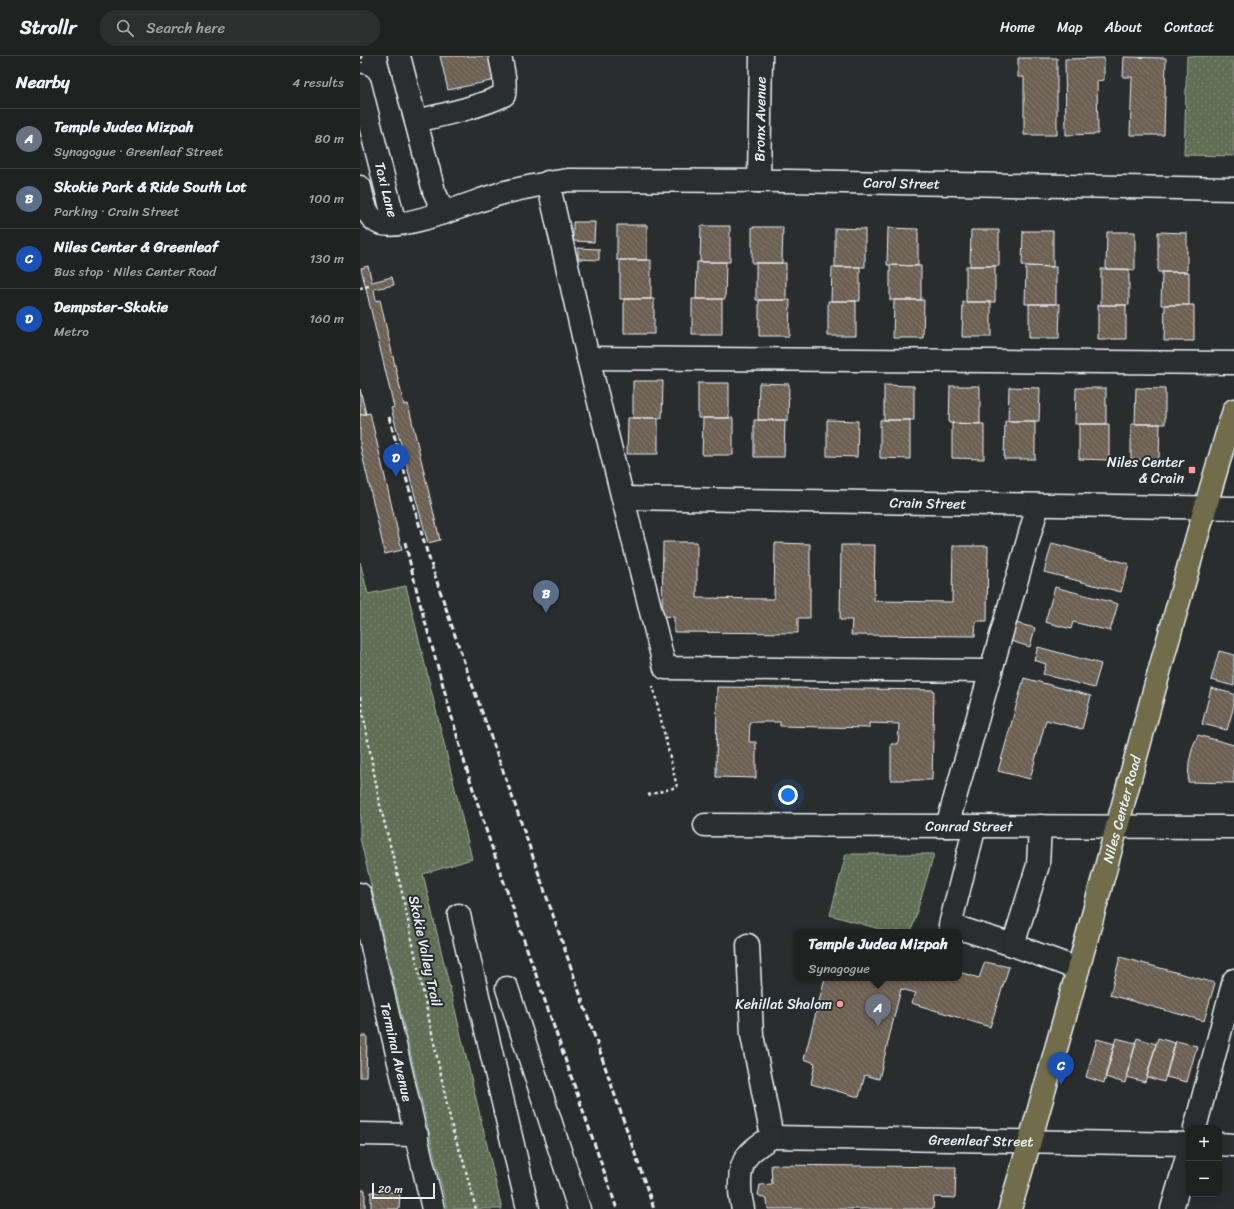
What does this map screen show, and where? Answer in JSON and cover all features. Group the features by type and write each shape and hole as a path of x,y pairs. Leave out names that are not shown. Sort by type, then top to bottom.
{"main road":[{"name":"Niles Center Road","path":"1010,1209 1031,1141 1205,508 1234,410"}],"street":[{"path":"399,56 434,191 444,213"},
{"path":"416,120 456,111 496,99 504,95 506,86 505,76 500,56"},
{"name":"Bronx Avenue","path":"759,181 761,56"},
{"name":"Taxi Lane","path":"360,85 395,224"},
{"path":"559,181 588,358 665,668 991,671"},
{"name":"Carol Street","path":"395,224 444,213 504,192 559,181 759,181 1234,189"},
{"path":"360,187 364,202 371,217 380,224 395,224"},
{"path":"588,358 1234,363"},
{"name":"Crain Street","path":"622,498 1234,508"},
{"path":"947,826 1038,505"},
{"name":"Conrad Street","path":"705,825 1234,827"},
{"path":"975,826 950,925 1013,945 1078,969"},
{"path":"1013,945 1038,865 1040,826"},
{"name":"Terminal Avenue","path":"360,894 369,976 417,1135 433,1209"},
{"path":"459,915 528,1209"},
{"path":"743,1209 740,1201 740,1179 742,1165 748,1155 756,1147 772,1137 752,1035 748,945"},
{"path":"1196,1125 1233,985"},
{"path":"507,988 579,1209"},
{"path":"360,1134 417,1135"},
{"name":"Greenleaf Street","path":"772,1137 1186,1144"},
{"path":"1222,1144 1234,1144"},
{"path":"1172,1209 1186,1160"}],"path":[{"path":"360,288 369,286"},
{"name":"Skokie Valley Trail","path":"360,697 380,805 401,888 453,1132 463,1160 476,1209"}],"green space":[{"path":"1187,56 1234,56 1234,156 1184,155"},
{"path":"360,562 368,594 406,586 472,859 423,874 502,1209 447,1209 360,838"},
{"path":"846,854 934,854 912,929 879,929 830,915"}],"building":[{"path":"440,56 495,56 500,79 448,90"},
{"path":"1124,57 1166,58 1164,135 1130,135 1132,77 1123,77"},
{"path":"1018,58 1057,58 1057,135 1024,135 1024,77 1018,77"},
{"path":"1104,58 1104,80 1097,81 1098,134 1066,135 1065,59"},
{"path":"573,222 595,222 594,242 573,241"},
{"path":"617,225 647,225 647,260 617,260"},
{"path":"701,226 730,226 730,262 700,262"},
{"path":"752,227 783,227 782,263 752,263"},
{"path":"835,228 865,229 865,267 835,267"},
{"path":"888,228 918,229 918,266 887,265"},
{"path":"971,230 999,230 999,266 970,266"},
{"path":"1023,231 1053,231 1053,267 1022,266"},
{"path":"1107,232 1135,232 1135,270 1106,269"},
{"path":"1158,232 1187,233 1187,272 1158,272"},
{"path":"578,248 599,249 599,260 578,259"},
{"path":"620,260 651,260 651,299 620,299"},
{"path":"697,262 726,262 725,299 696,299"},
{"path":"756,263 786,263 786,300 756,300"},
{"path":"890,265 921,266 921,300 890,300"},
{"path":"368,266 372,282 392,277 394,285 374,289 376,301 380,300 404,405 408,404 440,540 428,543 391,408 394,407 361,268"},
{"path":"966,266 995,266 995,302 966,302"},
{"path":"1026,266 1056,267 1056,304 1025,304"},
{"path":"832,267 860,267 860,301 831,301"},
{"path":"1101,269 1129,269 1129,305 1101,305"},
{"path":"1162,272 1189,272 1189,305 1161,305"},
{"path":"624,299 654,299 654,334 624,334"},
{"path":"692,299 722,299 722,335 692,335"},
{"path":"759,300 790,300 789,336 759,336"},
{"path":"894,300 924,300 923,338 893,338"},
{"path":"828,301 856,301 856,336 828,336"},
{"path":"963,302 991,302 991,337 962,337"},
{"path":"1029,304 1060,304 1059,338 1029,338"},
{"path":"1098,305 1126,305 1126,339 1098,339"},
{"path":"1165,305 1194,305 1194,341 1164,341"},
{"path":"633,381 663,381 662,418 633,418"},
{"path":"698,383 729,383 729,418 698,418"},
{"path":"759,383 789,384 788,420 758,420"},
{"path":"884,385 914,386 914,420 884,420"},
{"path":"950,386 980,386 980,424 949,423"},
{"path":"1009,387 1040,388 1039,421 1008,421"},
{"path":"1076,388 1106,388 1106,424 1075,424"},
{"path":"1136,388 1165,389 1165,424 1135,424"},
{"path":"360,389 366,414 360,415"},
{"path":"370,413 402,550 385,554 360,445 360,415"},
{"path":"628,418 658,418 658,454 627,454"},
{"path":"703,418 733,418 733,455 702,455"},
{"path":"754,420 785,420 784,457 754,457"},
{"path":"827,420 858,421 857,457 827,456"},
{"path":"880,420 910,420 910,459 880,458"},
{"path":"1005,421 1035,421 1035,459 1004,459"},
{"path":"952,423 984,424 984,459 952,458"},
{"path":"1079,424 1109,424 1109,460 1079,459"},
{"path":"1131,424 1160,424 1159,460 1131,460"},
{"path":"663,542 697,542 697,598 774,599 775,543 810,544 810,618 798,618 798,633 674,632 674,617 662,616"},
{"path":"1052,543 1129,564 1121,592 1044,572"},
{"path":"841,545 875,545 874,601 952,602 953,546 988,546 987,621 976,621 975,636 851,635 852,620 840,620"},
{"path":"1055,587 1118,604 1110,631 1073,622 1071,629 1045,622"},
{"path":"1016,623 1035,628 1030,647 1011,641"},
{"path":"1038,647 1101,664 1094,688 1043,674 1046,664 1034,660"},
{"path":"1219,651 1234,655 1234,686 1211,680"},
{"path":"1024,678 1091,696 1082,729 1046,720 1030,779 998,771"},
{"path":"717,687 934,690 932,780 891,780 891,744 898,744 899,724 869,723 869,728 780,726 780,722 750,722 749,742 756,742 756,778 716,777"},
{"path":"1211,688 1234,694 1234,706 1227,730 1202,724"},
{"path":"1198,735 1234,745 1234,783 1188,782 1189,762 1193,746"},
{"path":"1120,957 1215,983 1204,1021 1110,995"},
{"path":"985,962 1009,967 990,1027 911,1003 916,993 901,989 879,1079 865,1075 859,1097 811,1084 815,1063 804,1059 824,981 962,981 962,973 979,978"},
{"path":"360,1036 367,1036 366,1077 360,1077"},
{"path":"1116,1038 1136,1043 1125,1083 1105,1077"},
{"path":"1137,1038 1156,1044 1145,1082 1126,1077"},
{"path":"1158,1038 1175,1043 1164,1082 1147,1077"},
{"path":"1097,1039 1115,1044 1104,1083 1086,1077"},
{"path":"1176,1041 1197,1046 1187,1082 1166,1077"},
{"path":"771,1165 956,1167 955,1198 934,1197 933,1209 768,1209 767,1200 758,1195 760,1185 772,1184"},
{"path":"360,1190 365,1190 365,1209 360,1209"},
{"path":"371,1192 400,1192 399,1209 371,1209"}],"railway":[{"path":"389,417 427,552 654,1209"},
{"path":"405,542 419,600 465,764 488,836 617,1209"}],"place":[{"name":"Niles Center & Crain","path":"1192,470"},
{"name":"Dempster-Skokie","path":"396,477"},
{"name":"Skokie Park & Ride South Lot","path":"546,613"},
{"name":"Kehillat Shalom","path":"840,1004"},
{"name":"Temple Judea Mizpah","path":"878,1027"},
{"name":"Niles Center & Greenleaf","path":"1061,1085"}]}
